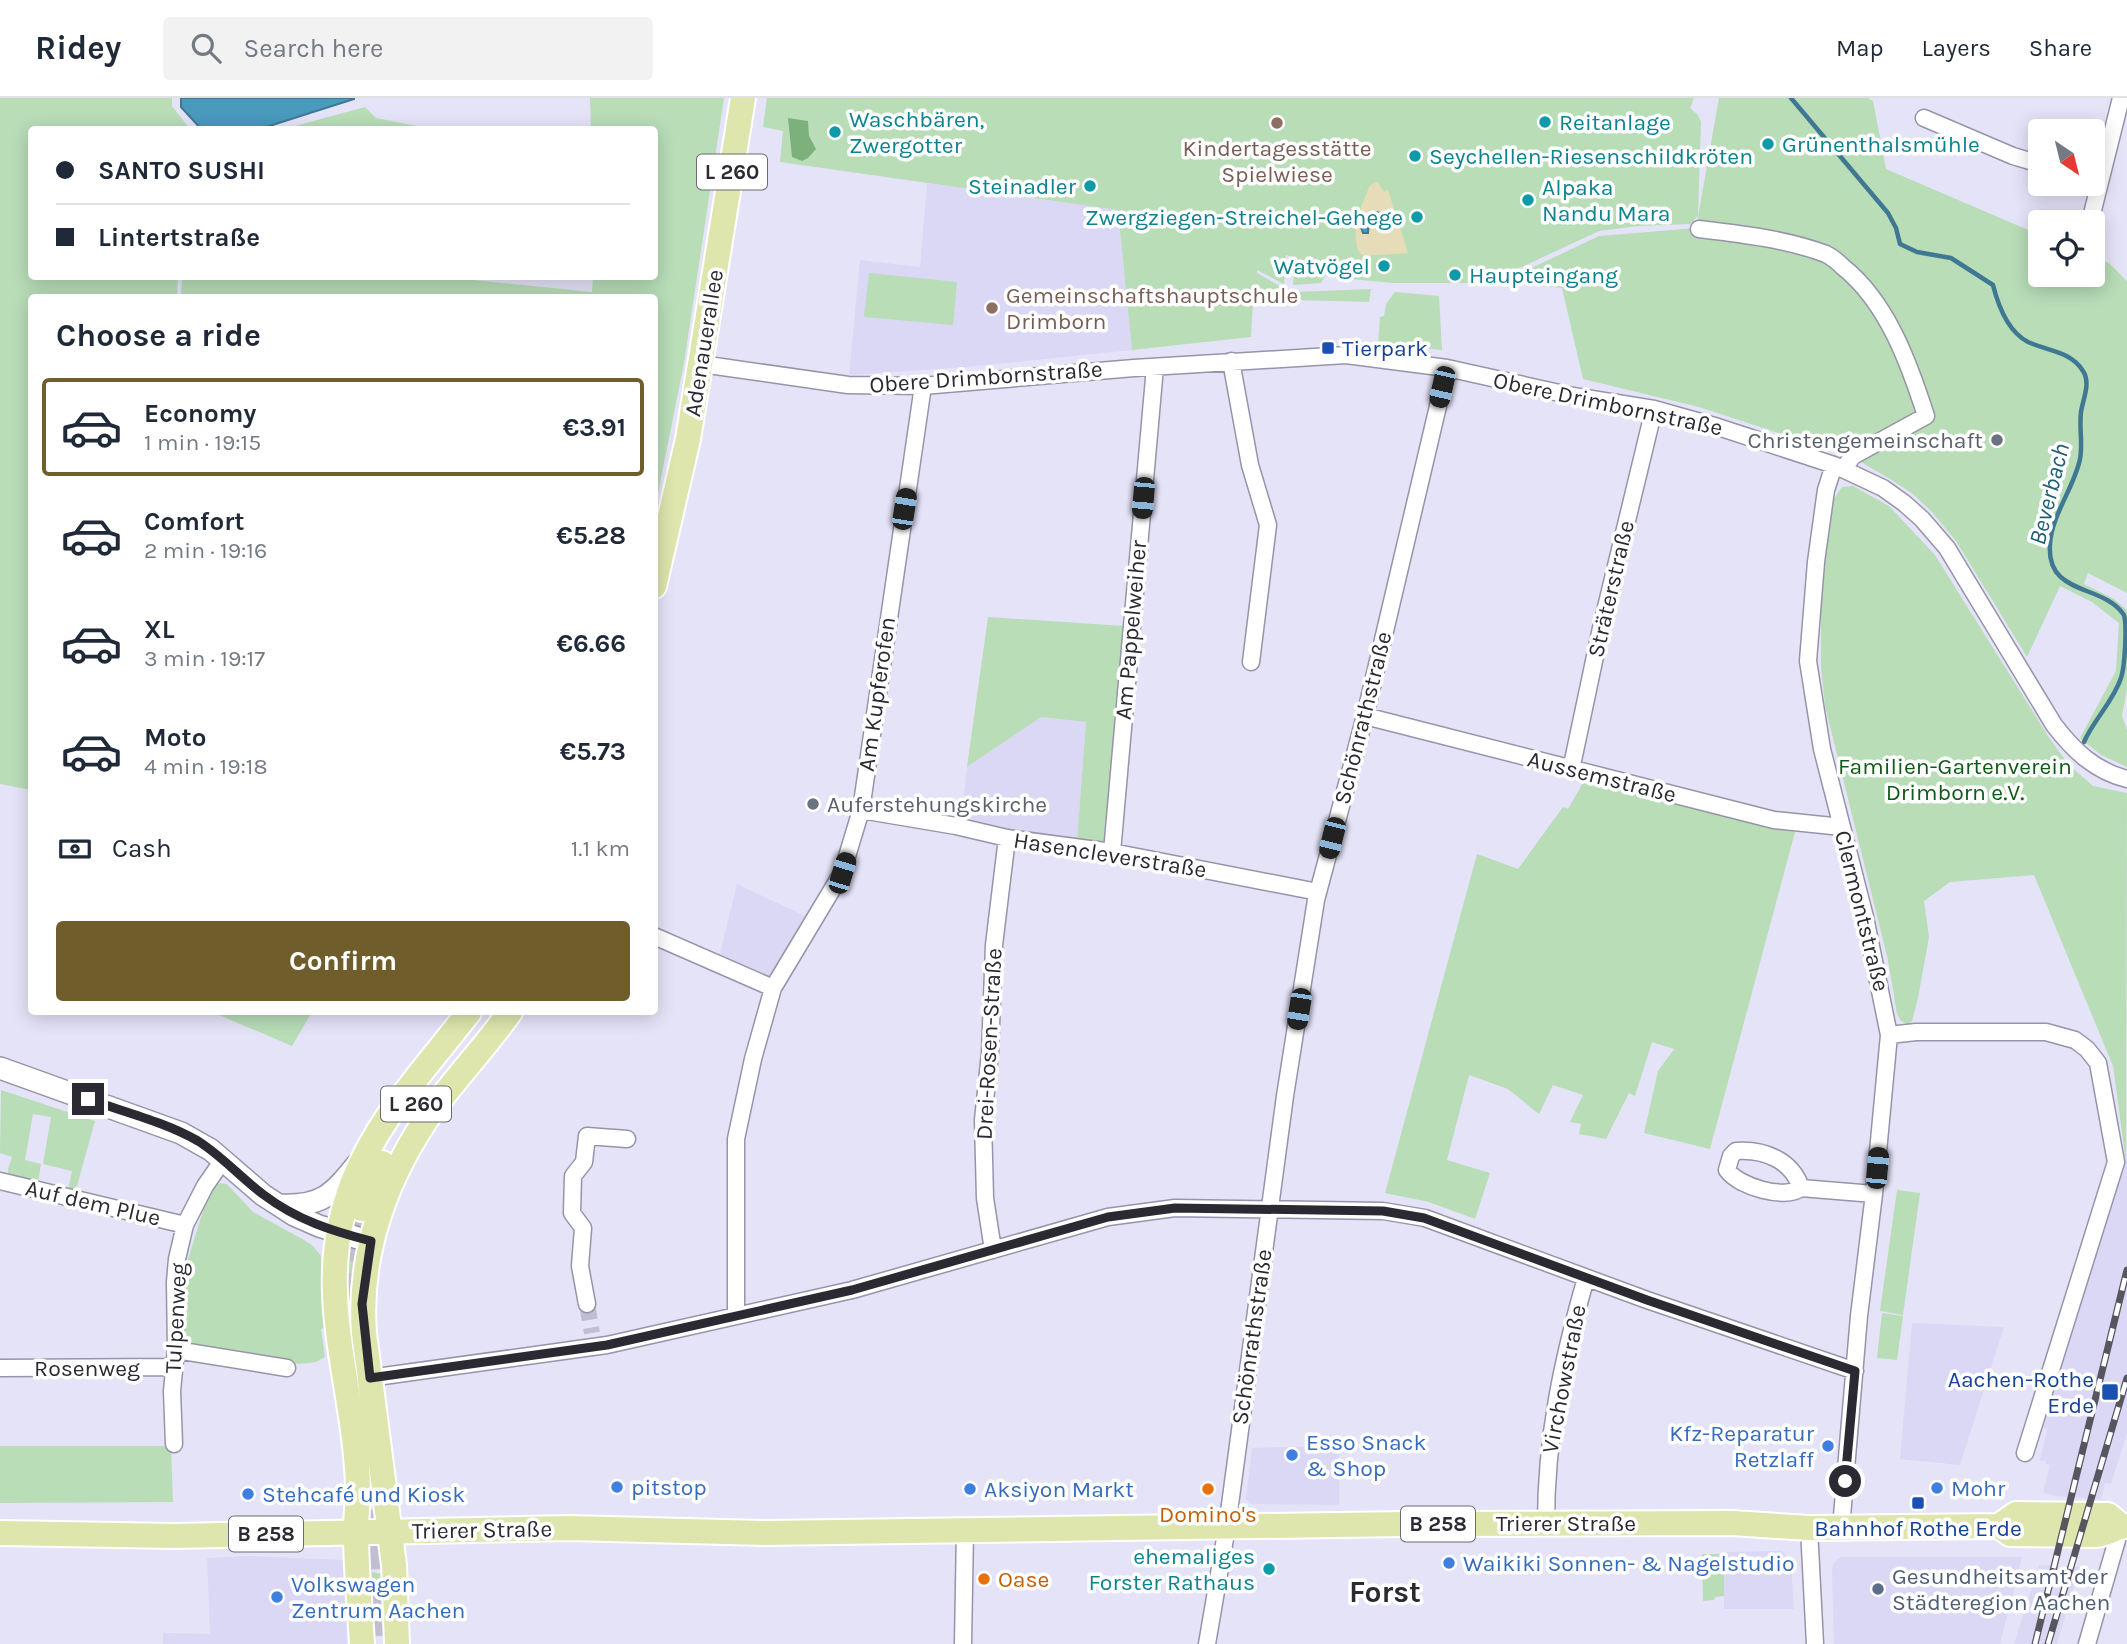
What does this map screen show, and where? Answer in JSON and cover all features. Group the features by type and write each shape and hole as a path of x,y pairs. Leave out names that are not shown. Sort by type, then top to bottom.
{"main road":[{"name":"Adenauerallee","path":"658,570 680,479 701,364 743,98"},
{"path":"379,1642 394,1565 391,1532 357,1380 334,1305 333,1273 338,1233 346,1201 365,1155 394,1106 467,1015"},
{"name":"L 260","path":"362,1209 398,1132 422,1095 487,1015"},
{"path":"379,1642 356,1532 357,1380 362,1304 371,1241 388,1188 418,1132 508,1015"},
{"path":"0,1068 181,1133 211,1150 279,1205 309,1222 371,1241"},
{"path":"279,1205 297,1206 326,1198 365,1155"},
{"name":"Trierer Straße","path":"0,1533 176,1536 569,1528 765,1533 1732,1523 1809,1528 1999,1526 2010,1534 2105,1535 2124,1526"}],"street":[{"path":"2105,154 2121,98"},
{"path":"1924,118 2028,160"},
{"path":"1699,229 1757,236 1828,255 1863,282 1888,321 1926,415 1838,467"},
{"name":"Obere Drimbornstraße","path":"701,364 848,385 923,386 955,381 1346,355 1447,368 1573,396 1654,410 1718,427 1838,467 1883,488 1922,519 1947,548 2054,725 2074,751 2103,771 2127,779"},
{"path":"1231,361 1250,465 1268,525 1251,662"},
{"name":"Am Pappelweiher","path":"1112,852 1155,367"},
{"name":"Schönrathstraße","path":"1207,1644 1227,1527 1269,1210 1318,892 1365,716 1447,368"},
{"name":"Am Kupferofen","path":"736,1315 736,1139 773,988 842,873 861,810 923,386"},
{"name":"Sträterstraße","path":"1571,770 1601,628 1654,410"},
{"name":"Clermontstraße","path":"1838,467 1826,490 1817,550 1808,661 1822,749 1877,971 1889,1035 1859,1316 1841,1528"},
{"name":"Aussemstraße","path":"1365,716 1774,820 1842,827"},
{"name":"Hasencleverstraße","path":"861,810 956,826 1007,838 1112,852 1318,892"},
{"name":"Drei-Rosen-Straße","path":"993,1250 985,1198 983,1120 990,1053 994,945 1007,838"},
{"path":"658,937 773,988"},
{"path":"1889,1035 1916,1032 2046,1032 2074,1040 2087,1049 2098,1063 2116,1162 2025,1453"},
{"path":"587,1304 580,1266 583,1228 572,1213 573,1176 584,1161 587,1136 626,1139"},
{"name":"Tulpenweg","path":"174,1444 175,1282 185,1226 205,1186 223,1160"},
{"name":"Auf dem Plue","path":"0,1181 185,1226"},
{"path":"1801,1188 1874,1194"},
{"path":"357,1380 736,1315 852,1290 1108,1217 1175,1208 1383,1211 1424,1218 1586,1278 1855,1371"},
{"name":"Virchowstraße","path":"1546,1523 1547,1468 1554,1408 1567,1342 1586,1278"},
{"path":"176,1350 287,1368"},
{"name":"Rosenweg","path":"0,1368 174,1367"},
{"path":"2087,1644 2124,1526"},
{"path":"1809,1528 1815,1644"},
{"path":"963,1644 965,1531"}],"shaded area":[{"name":"Gemeinschaftshauptschule Drimborn","path":"927,183 1118,210 1132,350 966,367 849,375 860,260 920,267"},
{"path":"1041,717 1086,722 1077,841 961,822 967,767"},
{"path":"737,884 805,916 769,979 720,954"},
{"path":"2127,1156 2127,1433 2111,1484 2105,1483 2101,1499 2043,1493 2050,1465 2040,1460 2047,1429 2040,1426"},
{"path":"1912,1323 2004,1327 1960,1465 1900,1459"},
{"path":"1339,1445 1339,1505 1250,1504 1246,1499 1252,1448"},
{"path":"1782,1551 1791,1562 1794,1609 1724,1609 1724,1552"},
{"name":"Volkswagen Zentrum Aachen","path":"251,1556 345,1560 347,1644 163,1644 163,1633 210,1634 207,1558"},
{"path":"1841,1557 2022,1557 2000,1644 1834,1644 1832,1571 1834,1562"},
{"path":"2039,1565 2080,1567 2057,1644 2014,1644"}],"green space":[{"path":"0,98 172,98 172,106 188,126 28,126 28,280 178,280 177,294 28,294 28,789 0,784"},
{"path":"590,98 724,98 684,363 658,493 658,294 181,294 182,280 473,280 592,292 593,280 658,280 658,126 591,126"},
{"path":"767,98 1694,98 1690,108 1701,122 1698,216 1690,224 1599,231 1511,272 1471,283 1394,283 1350,279 1327,273 1321,283 1293,285 1295,258 1286,255 1284,284 1257,270 1257,273 1285,289 1285,300 1253,301 1251,337 1132,350 1118,210 780,162 783,131 763,127"},
{"path":"1719,98 1868,98 1873,101 1886,169 2028,230 2028,287 2105,287 2105,261 2127,281 2127,593 2088,573 2084,584 2114,599 2127,610 2127,689 2122,716 2127,730 2127,767 2101,755 2080,738 2116,671 2119,623 2092,602 2060,586 2027,657 1956,541 1913,494 1859,461 1827,449 1699,407 1583,379 1562,288 1502,282 1599,236 1696,228"},
{"path":"365,107 376,118 417,126 295,126"},
{"path":"788,118 808,121 809,136 816,149 802,161 792,157"},
{"path":"869,273 957,282 953,325 864,317"},
{"path":"1371,289 1369,302 1295,300 1295,292"},
{"path":"1395,292 1439,296 1442,350 1378,344 1380,317 1384,316 1386,304"},
{"name":"Familien-Gartenverein Drimborn e.V.","path":"1853,486 1889,506 1935,555 2068,764 2093,786 2127,793 2126,1162 2113,1066 2034,875 1950,882 1924,901 1929,937 1918,998 1912,1021 1907,1024 1901,1021 1897,1014 1888,960 1825,706 1821,667 1821,577 1834,499 1842,487"},
{"path":"988,617 1123,626 1107,843 1077,841 1086,722 1041,717 967,767"},
{"path":"1584,781 1795,832 1710,1149 1644,1133 1658,1071 1674,1049 1652,1042 1635,1096 1629,1093 1606,1139 1579,1134 1581,1124 1570,1122 1583,1095 1553,1085 1539,1114 1508,1089 1469,1075 1447,1160 1490,1173 1475,1219 1429,1202 1385,1193 1477,854 1518,869 1563,807 1568,809"},
{"path":"219,1015 310,1015 292,1046"},
{"path":"1,1090 95,1121 75,1193 68,1191 72,1171 43,1164 51,1117 33,1114 25,1160 41,1164 37,1188 9,1181 8,1169 12,1157 0,1153"},
{"path":"220,1183 227,1184 253,1212 304,1240 321,1256 327,1327 321,1329 325,1357 316,1362 300,1364 192,1346 185,1340 186,1266 206,1201 214,1187"},
{"path":"1897,1190 1920,1193 1903,1315 1880,1311"},
{"path":"352,1244 358,1250 358,1350 347,1351 345,1245"},
{"path":"1882,1313 1903,1316 1897,1360 1877,1358"},
{"path":"0,1446 171,1446 173,1502 0,1503"},
{"path":"1702,1554 1724,1554 1724,1596 1715,1597 1714,1600 1703,1601"},
{"path":"366,1571 383,1574 385,1635 374,1635 369,1639"}],"sand":[{"path":"1378,182 1384,192 1388,190 1408,253 1364,256 1358,251 1358,217 1370,185"}],"water":[{"path":"181,98 354,98 269,126 198,126 181,107"},
{"path":"1375,212 1381,213 1385,220 1380,224 1371,218 1368,233 1363,233 1361,227 1367,217"}],"waterway":[{"name":"Beverbach","path":"1791,98 1888,213 1900,244 1917,252 1951,258 1993,285 2001,309 2014,331 2028,342 2072,359 2083,371 2086,386 2081,412 2080,459 2052,533 2051,561 2057,573 2066,581 2115,605 2125,620 2121,678 2084,742"}],"tunnel":[{"path":"350,1333 350,1270 362,1209"},
{"path":"587,1304 592,1333"},
{"path":"365,1438 371,1484 379,1636"}],"railway":[{"path":"2035,1644 2127,1270"},
{"path":"2048,1644 2127,1378"}],"place":[{"name":"Reitanlage","path":"1545,122"},
{"name":"Kindertagesstätte Spielwiese","path":"1277,123"},
{"name":"Waschbären, Zwergotter","path":"835,132"},
{"name":"Grünenthalsmühle","path":"1768,144"},
{"name":"Seychellen-Riesenschildkröten","path":"1415,156"},
{"name":"Steinadler","path":"1090,186"},
{"name":"Alpaka Nandu Mara","path":"1528,200"},
{"name":"Zwergziegen-Streichel-Gehege","path":"1417,217"},
{"name":"Watvögel","path":"1384,266"},
{"name":"Haupteingang","path":"1455,275"},
{"name":"Gemeinschaftshauptschule Drimborn","path":"992,308"},
{"name":"Tierpark","path":"1328,348"},
{"name":"Christengemeinschaft","path":"1997,440"},
{"name":"Auferstehungskirche","path":"813,804"},
{"name":"Aachen-Rothe Erde","path":"2110,1392"},
{"name":"Kfz-Reparatur Retzlaff","path":"1828,1446"},
{"name":"Esso Snack & Shop","path":"1292,1455"},
{"name":"pitstop","path":"617,1487"},
{"name":"Mohr","path":"1937,1488"},
{"name":"Aksiyon Markt","path":"970,1489"},
{"name":"Domino's","path":"1208,1489"},
{"name":"Stehcafé und Kiosk","path":"248,1494"},
{"name":"Bahnhof Rothe Erde","path":"1918,1503"},
{"name":"Waikiki Sonnen- & Nagelstudio","path":"1449,1563"},
{"name":"ehemaliges Forster Rathaus","path":"1269,1569"},
{"name":"Oase","path":"984,1579"},
{"name":"Gesundheitsamt der Städteregion Aachen","path":"1878,1589"},
{"name":"Volkswagen Zentrum Aachen","path":"277,1597"}],"district":[{"name":"Forst","path":"1385,1592"}],"route":[{"path":"88,1099 197,1141 263,1195 294,1215 338,1233 371,1241 362,1304 370,1378 607,1345 852,1290 1108,1217 1175,1208 1383,1211 1424,1218 1647,1300 1855,1371 1845,1481"}]}
